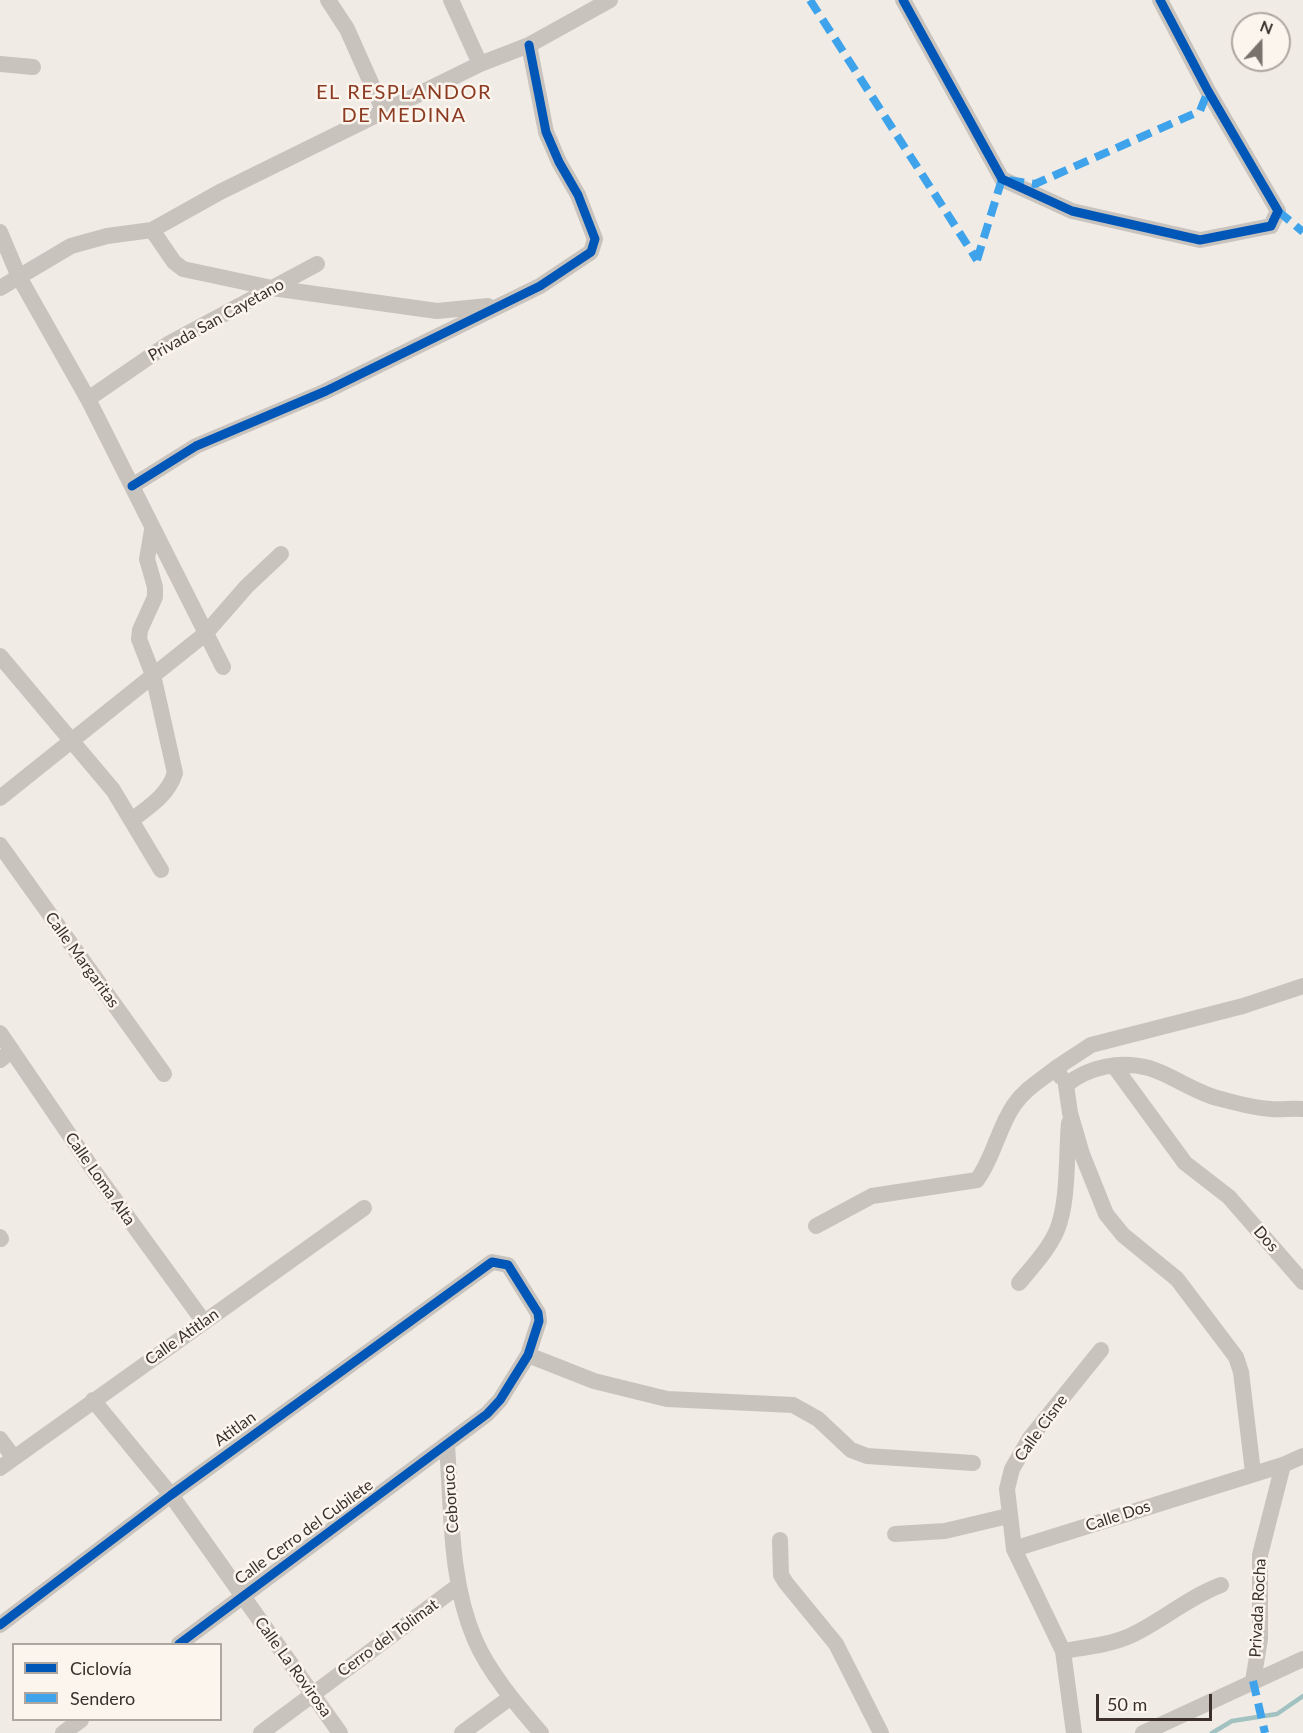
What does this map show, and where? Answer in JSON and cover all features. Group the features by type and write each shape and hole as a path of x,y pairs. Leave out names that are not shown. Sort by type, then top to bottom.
{"street":[{"path":"328,0 352,39 384,111"},
{"path":"451,0 480,64"},
{"path":"0,288 71,246 107,236 152,230 220,192 384,111 480,64 529,45 610,0"},
{"path":"903,0 1002,179 1072,211 1200,240 1271,226 1278,211 1208,91 1160,0"},
{"path":"132,486 196,446 326,391 540,286 591,252 595,239 578,195 559,162 546,132 529,45"},
{"path":"0,64 33,67"},
{"path":"152,230 174,262 183,269 272,288 437,311 498,305"},
{"path":"0,232 19,277 88,399 223,667"},
{"name":"Privada San Cayetano","path":"88,399 168,344 317,264"},
{"path":"132,820 163,795 171,785 175,773 153,675 140,639 140,630 155,597 155,587 147,559 152,530"},
{"path":"0,798 205,634 247,586 281,554"},
{"path":"0,656 113,790 161,870"},
{"name":"Calle Margaritas","path":"0,846 164,1074"},
{"path":"816,1226 872,1196 976,1180 987,1166 1013,1107 1026,1091 1092,1045 1233,1009 1303,986"},
{"name":"Calle Loma Alta","path":"0,1033 6,1055 204,1322"},
{"path":"1066,1085 1077,1076 1098,1067 1130,1065 1150,1068 1188,1088 1219,1099 1271,1110 1301,1108"},
{"name":"Dos","path":"1114,1066 1185,1163 1229,1197 1303,1282"},
{"path":"1056,1068 1066,1085 1070,1113 1106,1214 1123,1235 1177,1279 1236,1357 1241,1372 1253,1472"},
{"path":"1019,1283 1046,1250 1060,1220 1070,1113"},
{"name":"Calle Atitlan","path":"7,1463 364,1208"},
{"name":"Ceboruco","path":"492,1262 508,1265 538,1313 539,1321 528,1355 500,1400 447,1446 458,1586 475,1641 511,1697 541,1733"},
{"name":"Atitlan","path":"0,1625 171,1495 492,1262"},
{"name":"Calle Cisne","path":"1008,1516 1007,1489 1012,1469 1030,1438 1101,1350"},
{"path":"528,1355 594,1381 667,1399 793,1405 818,1419 851,1450 867,1456 973,1463"},
{"name":"Calle La Rovirosa","path":"93,1400 171,1495 340,1733"},
{"path":"0,1439 7,1463"},
{"name":"Calle Cerro del Cubilete","path":"180,1643 447,1446"},
{"name":"Calle Dos","path":"1014,1549 1253,1472 1283,1465 1303,1456"},
{"name":"Privada Rocha","path":"1253,1681 1260,1639 1260,1555 1283,1465"},
{"path":"895,1534 945,1531 1008,1516 1014,1549 1064,1651 1074,1733"},
{"path":"780,1540 782,1575 786,1583 836,1644 881,1733"},
{"path":"1064,1651 1113,1643 1131,1635 1197,1594 1221,1584"},
{"name":"Cerro del Tolimat","path":"261,1733 458,1586"},
{"path":"1143,1733 1303,1659"},
{"path":"462,1733 511,1697"},
{"path":"63,1733 78,1721"}],"waterway":[{"path":"1212,1733 1232,1721 1277,1714 1303,1696"}],"marked path":[{"path":"810,0 977,260"},
{"path":"977,260 1002,179 1035,184 1200,111 1208,91"},
{"path":"1278,211 1303,232"},
{"path":"1253,1681 1265,1733"}],"cycle path":[{"path":"903,0 1002,179 1072,211 1200,240 1271,226 1278,211 1208,91 1160,0"},
{"path":"132,486 196,446 326,391 540,286 591,252 595,239 578,195 559,162 546,132 529,45"},
{"path":"0,1625 171,1495 492,1262 508,1265 538,1313 539,1321 528,1355 500,1400 487,1414 180,1643"}],"district":[{"name":"EL RESPLANDOR DE MEDINA","path":"404,104"}]}
